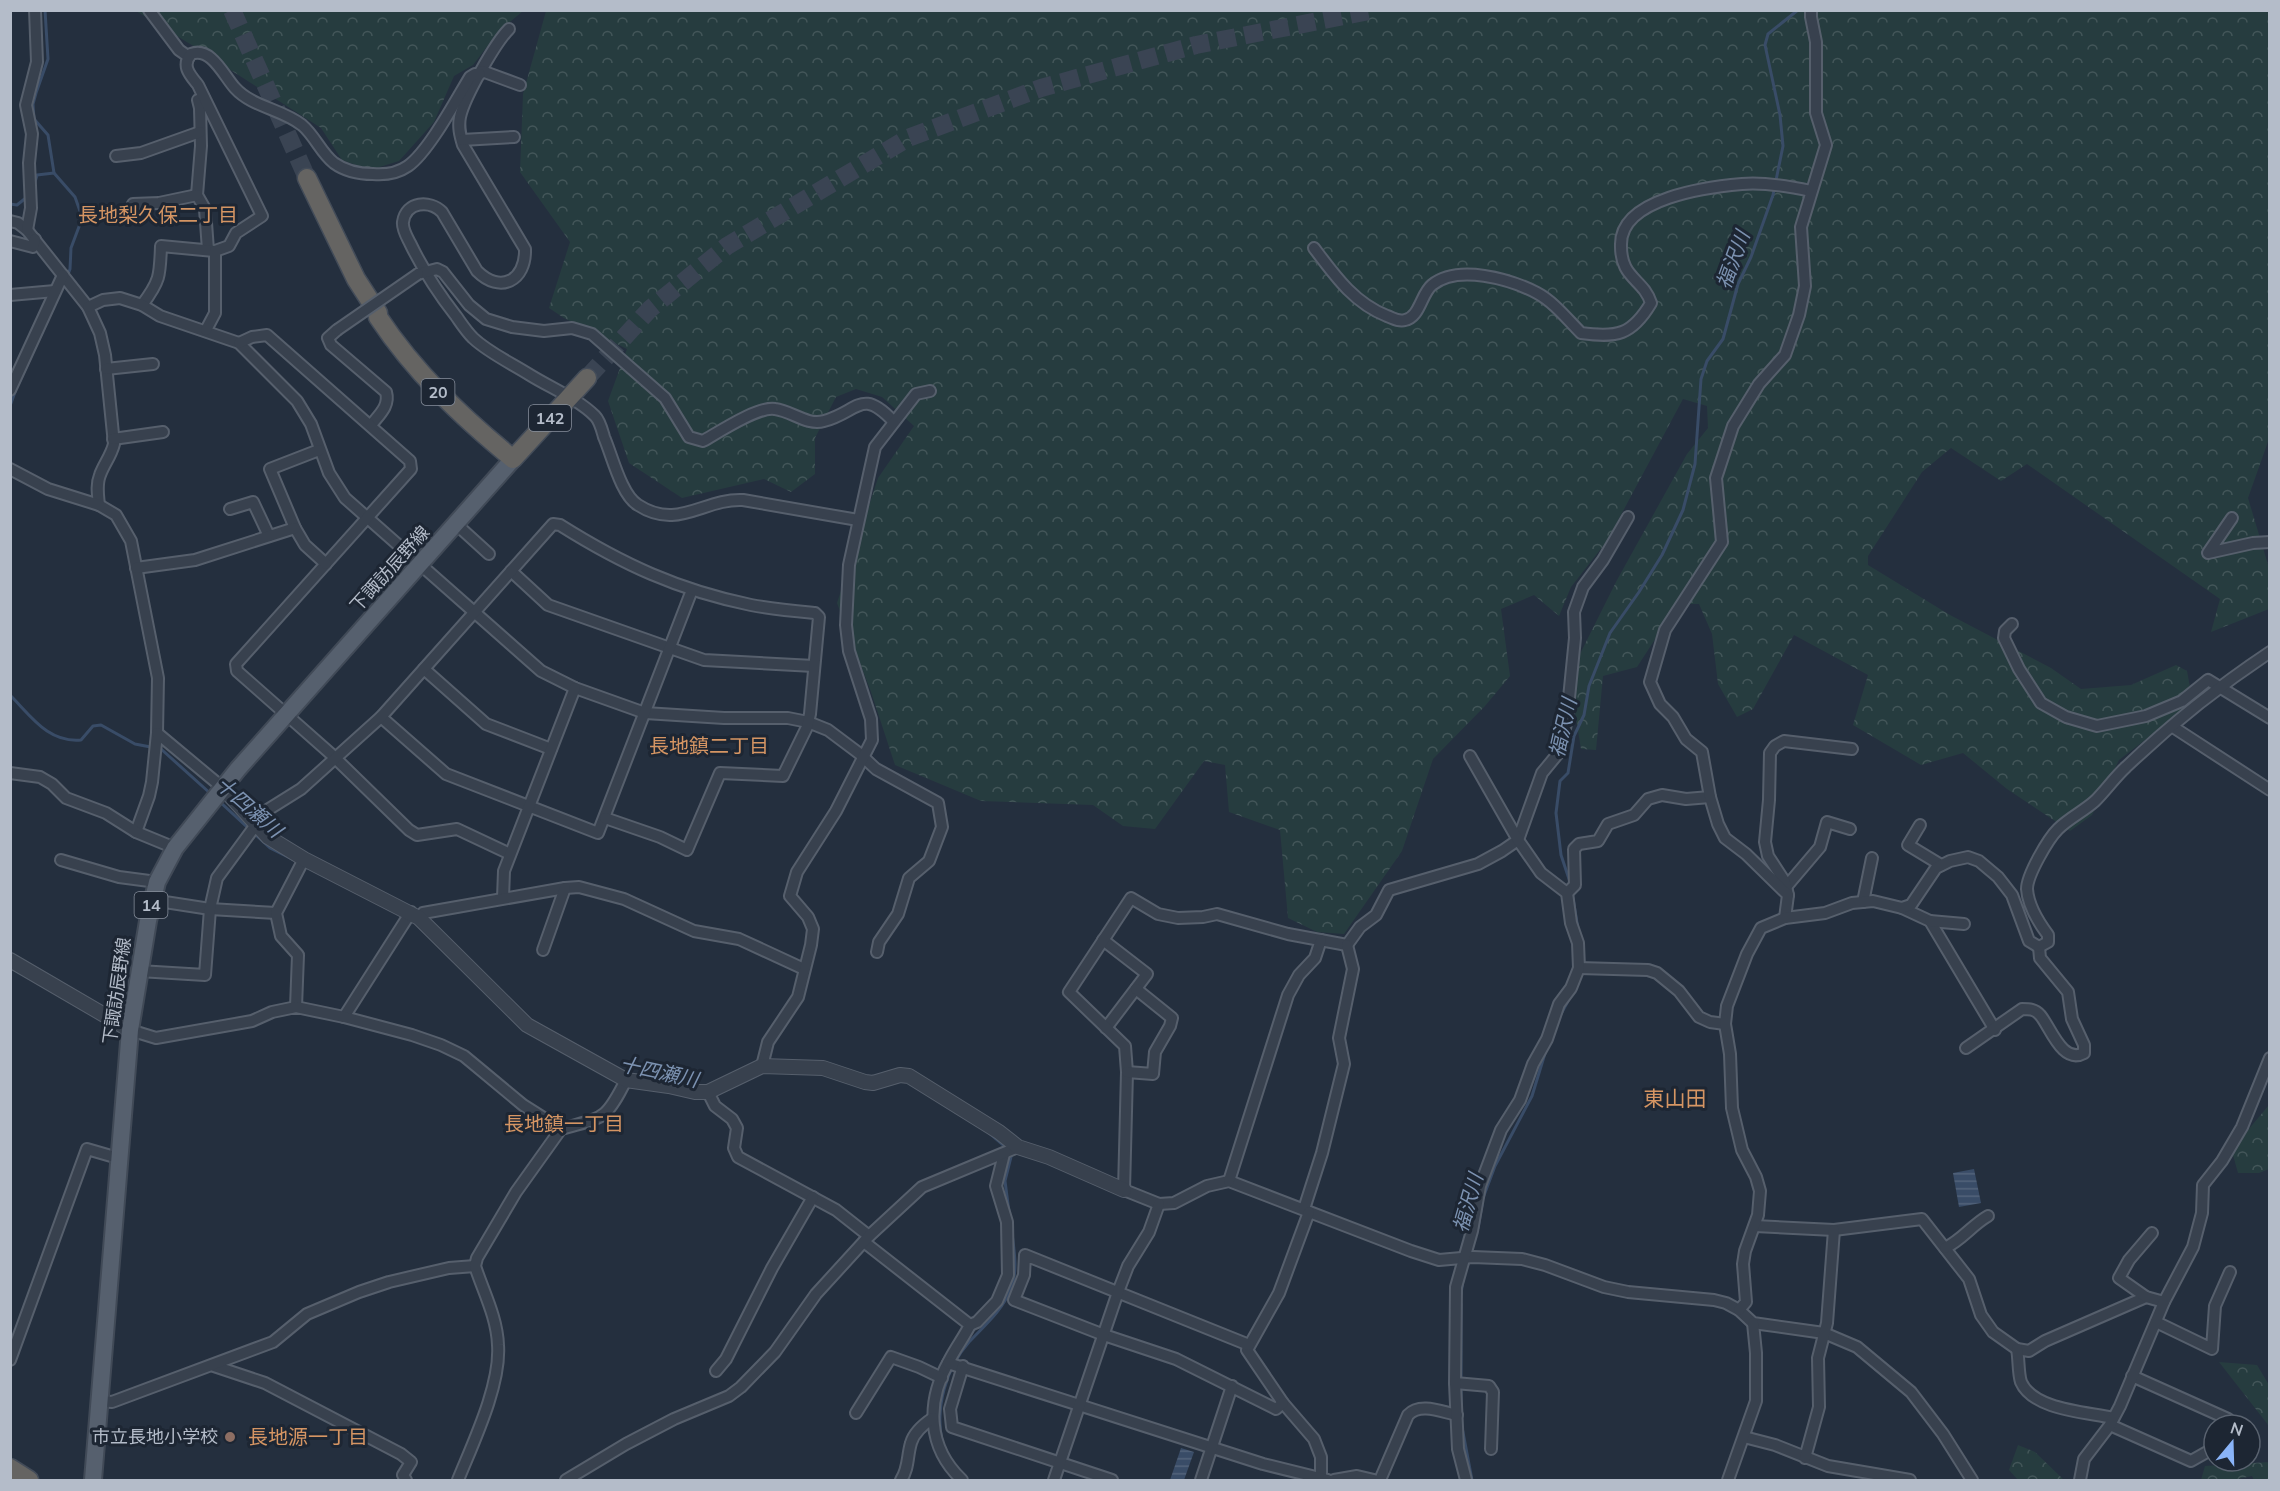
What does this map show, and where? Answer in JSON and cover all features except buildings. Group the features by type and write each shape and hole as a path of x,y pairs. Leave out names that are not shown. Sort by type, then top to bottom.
{"highway":[{"name":"20","path":"307,178 351,270 378,313 459,404 515,457"},
{"name":"142","path":"515,457 587,378"},
{"path":"10,1468 29,1480"}],"main road":[{"name":"下諏訪辰野線","path":"93,1480 130,1030 157,882 175,848 223,788 515,457"}],"street":[{"path":"27,230 31,208 29,164 32,134 26,105 37,62 35,10"},
{"path":"149,10 180,50 189,57"},
{"path":"1787,891 1725,838 1710,797 1702,752 1686,739 1673,717 1660,704 1650,682 1665,630 1722,542 1716,478 1733,426 1759,384 1785,355 1799,315 1805,286 1801,227 1807,190 1826,146 1816,113 1816,42 1811,10"},
{"path":"509,29 481,72 461,114 459,134 525,249 526,261 519,274 511,281 493,282 484,278 477,271 442,212 435,206 425,203 407,212 403,222 405,235 421,273 472,337 584,406 598,419 626,494 637,505 661,514 676,516 731,499 858,520"},
{"path":"142,305 157,285 161,246 211,250 229,246 237,233 262,216 204,98 188,72 186,65 189,57 195,53 211,58 239,92 293,119 304,127 327,157 336,164 345,170 366,174 388,174 407,166 424,149 470,77 475,74 481,72 520,85"},
{"path":"204,98 198,100 200,132 197,195 205,209 211,250 215,313 206,330"},
{"path":"116,156 141,153 200,132"},
{"path":"462,140 514,137"},
{"path":"1314,248 1354,297 1379,313 1400,321 1407,320 1414,315 1431,285 1445,277 1470,274 1492,278 1537,293 1581,333 1614,334 1628,330 1640,322 1651,303 1648,295 1629,275 1622,261 1622,230 1637,214 1659,200 1744,183 1807,190"},
{"path":"133,204 159,203 197,195"},
{"path":"10,221 18,223 27,230 88,306 100,333 114,439 112,454 100,475 99,505"},
{"path":"10,242 33,247 34,240"},
{"path":"370,425 386,408 388,399 386,392 331,345 328,338 336,330 421,273 437,269 443,272 469,305 486,319 513,327 544,331 572,328 592,334 665,399 689,437 703,441 760,411 774,408 808,421 824,422 860,404 871,403 882,409 893,421"},
{"path":"10,390 63,275"},
{"path":"10,295 55,291"},
{"path":"88,306 103,300 120,298 142,305 160,316 239,343 297,401 311,424 329,473 345,498 541,671 575,688 645,713 724,718 788,718 808,722 828,730 876,769 938,803 942,827 929,861 909,878 898,914 879,942 877,951"},
{"path":"239,343 252,337 267,335 410,462 411,469 236,664 237,671 287,714 409,830 417,835 457,829 510,854"},
{"path":"106,369 153,364"},
{"path":"762,1066 768,1042 798,997 811,945 813,929 808,917 790,896 797,872 836,811 872,740 871,718 849,651 846,625 849,566 875,447 915,394 930,392"},
{"path":"114,439 163,432"},
{"path":"319,450 270,469 305,545 326,564"},
{"path":"10,469 48,489 99,505 116,515 131,541 158,678 157,733 149,796 136,832"},
{"path":"230,509 253,502 269,536"},
{"path":"948,1363 1263,1464 1323,1479 1321,1456 1314,1439 1283,1403 1246,1350 1279,1293 1307,1211 1322,1153 1344,1064 1339,1038 1353,969 1347,945 1360,927 1376,915 1389,890 1478,864 1518,840 1542,773 1561,750 1567,718 1575,638 1574,612 1582,587 1603,560 1628,517"},
{"path":"2232,518 2208,553 2253,543 2270,543"},
{"path":"456,524 489,554"},
{"path":"139,971 205,975 210,909 217,878 256,825 269,809 301,789 381,717 553,525 560,525 639,570 692,590 754,606 815,613 819,617 808,722 783,776 720,773 687,850 660,837 604,818"},
{"path":"136,568 195,560 296,528"},
{"path":"511,571 548,605 704,660 814,666"},
{"path":"381,717 446,774 598,833 692,590"},
{"path":"2012,624 2005,631 2004,638 2019,669 2042,703 2066,717 2097,726 2146,716 2182,701 2208,680 2270,718"},
{"path":"2040,947 2048,942 2048,935 2041,925 2027,889 2030,875 2058,829 2096,800 2124,769 2173,727 2270,652"},
{"path":"424,669 486,724 551,749"},
{"path":"503,898 504,871 575,688"},
{"path":"2173,727 2270,790"},
{"path":"157,733 223,788 267,837 304,859 415,915 527,1025 626,1080 695,1092 708,1092 762,1066 823,1068 873,1083 900,1074 909,1076 999,1131 1018,1147 1049,1157 1159,1204 1174,1203 1207,1186 1229,1181 1438,1260 1522,1259 1604,1287 1628,1292 1726,1303 1739,1310 1753,1323 1824,1333 1857,1347 1911,1392 1943,1434 1972,1480"},
{"path":"1785,918 1787,891 1785,882 1768,856 1765,842 1770,753 1775,746 1784,741 1852,749"},
{"path":"1466,1480 1458,1449 1455,1383 1456,1287 1462,1258 1472,1231 1480,1186 1501,1130 1520,1100 1533,1064 1547,1039 1559,1004 1571,988 1579,968 1578,943 1571,923 1567,893 1540,873 1518,840 1470,756"},
{"path":"10,773 40,777 52,784 66,798 106,813 136,832 175,848"},
{"path":"1567,893 1575,885 1574,849 1579,844 1598,841 1608,824 1634,815 1648,799 1662,795 1686,799 1710,797"},
{"path":"1787,891 1820,847 1827,822 1850,829"},
{"path":"1920,825 1908,844 1941,865"},
{"path":"1902,908 1911,905 1936,868 1968,857 1979,861 1998,877 2012,895 2029,941 2040,947"},
{"path":"1863,902 1872,858"},
{"path":"296,1007 298,955 281,936 276,913 304,859"},
{"path":"61,860 119,877 157,882"},
{"path":"344,1017 415,915 565,888 579,887 624,898 694,931 739,939 804,969"},
{"path":"543,950 565,888"},
{"path":"1124,1190 1127,1072 1125,1046 1069,992 1131,898 1158,914 1178,918 1217,914 1288,934 1347,945"},
{"path":"152,900 210,909 276,913"},
{"path":"1739,1310 1746,1302 1743,1263 1755,1226 1760,1191 1756,1177 1742,1150 1732,1108 1730,1054 1725,1024 1727,1006 1747,954 1761,928 1785,918 1825,914 1852,903 1863,902 1902,908 1930,921 1964,924"},
{"path":"1930,921 1995,1030"},
{"path":"1103,940 1147,974 1106,1028"},
{"path":"1229,1181 1288,995 1299,975 1315,958 1321,940"},
{"path":"1965,1048 1995,1030 2022,1009 2032,1009 2040,1014 2064,1050 2074,1055 2084,1053 2084,1046 2072,1019 2068,992 2040,958 2040,947"},
{"path":"10,960 130,1030 156,1038 252,1021 272,1012 296,1007 412,1035 464,1056 523,1105 561,1129"},
{"path":"1579,968 1648,970 1657,973 1679,991 1699,1017 1710,1022 1725,1024"},
{"path":"1127,1072 1153,1074 1155,1052 1172,1018 1136,989"},
{"path":"2080,1480 2084,1459 2112,1422 2164,1302 2193,1247 2202,1213 2203,1185 2222,1161 2242,1127 2270,1058"},
{"path":"458,1480 482,1420 496,1372 499,1346 493,1317 475,1266 516,1192 561,1129 594,1121 604,1114 614,1104 626,1080"},
{"path":"708,1092 715,1106 732,1119 737,1128 734,1148 738,1157 836,1210 866,1239 970,1325"},
{"path":"566,1480 626,1444 674,1419 729,1396 775,1352 816,1294 866,1239 922,1186 1018,1147"},
{"path":"10,1360 87,1149 118,1158"},
{"path":"1004,1154 996,1186 1007,1222 1006,1299"},
{"path":"716,1371 726,1359 772,1268 813,1197"},
{"path":"1054,1480 1118,1292 1128,1266 1149,1232 1159,1204"},
{"path":"1945,1248 1957,1243 1978,1222 1988,1216"},
{"path":"1755,1226 1834,1230 1922,1220 1969,1279 1981,1315 1994,1332 2017,1349 2029,1351 2045,1341 2146,1297"},
{"path":"1805,1458 1819,1407 1818,1358 1831,1281 1834,1230"},
{"path":"2152,1233 2129,1260 2119,1278 2146,1297 2164,1302"},
{"path":"962,1480 948,1466 938,1449 933,1418 935,1397 948,1363 970,1325 1006,1299 1024,1275 1025,1255 1249,1345"},
{"path":"99,1401 112,1402 214,1366 273,1342 307,1314 359,1292 389,1282 450,1268 475,1266"},
{"path":"2156,1322 2212,1349 2215,1306 2230,1272"},
{"path":"1006,1299 1176,1359 1276,1409 1283,1403"},
{"path":"1728,1480 1756,1401 1756,1353 1753,1323"},
{"path":"2017,1349 2021,1382 2032,1396 2048,1404 2112,1422 2191,1461 2202,1455"},
{"path":"856,1413 891,1357 942,1378"},
{"path":"214,1366 265,1383 402,1454 411,1462 404,1475 406,1480"},
{"path":"963,1366 950,1409 952,1427 1112,1480"},
{"path":"2132,1376 2215,1413"},
{"path":"1455,1383 1489,1386 1493,1392 1491,1449"},
{"path":"1201,1480 1232,1386"},
{"path":"1380,1480 1412,1410 1424,1408 1458,1414"},
{"path":"901,1480 908,1465 911,1442 921,1427 933,1418"},
{"path":"1744,1437 1775,1445 1805,1458 1850,1471 1910,1480"},
{"path":"1334,1480 1356,1476 1374,1480"}],"green space":[{"path":"136,11 523,11 499,31 473,65 454,76 434,122 399,161 370,170 342,160 321,128 218,62 204,50 195,47"},
{"path":"546,11 2269,11 2270,436 2248,498 2269,568 2269,609 2211,632 2220,599 2027,464 2001,481 1951,448 1922,472 1868,556 1868,565 1950,615 2051,668 2081,689 2131,685 2176,665 2187,671 2193,703 2119,760 2092,815 2070,831 2007,789 1963,753 1921,765 1853,725 1868,675 1794,635 1753,709 1737,717 1718,684 1712,634 1699,604 1678,604 1637,667 1603,676 1596,750 1581,749 1569,676 1617,580 1687,454 1708,428 1707,406 1683,399 1607,541 1571,587 1559,616 1534,595 1501,609 1510,676 1485,706 1433,759 1402,851 1344,934 1317,932 1288,918 1280,830 1229,812 1225,765 1204,761 1155,829 1123,826 1093,805 981,801 895,765 871,692 837,603 878,478 914,426 882,397 856,389 836,397 815,438 815,474 791,492 764,479 682,498 629,463 608,401 627,349 564,318 549,308 570,242 520,172 523,94"},
{"path":"2269,1105 2269,1169 2259,1173 2238,1173 2233,1155 2248,1130"},
{"path":"2219,1362 2257,1365 2269,1385 2269,1426 2262,1417 2262,1413 2259,1413"},
{"path":"2018,1445 2035,1452 2064,1480 2018,1480 2009,1470"},
{"path":"2262,1462 2269,1462 2269,1480 2254,1480 2252,1476 2233,1480 2201,1480 2203,1473 2262,1473"}],"water":[{"path":"1974,1169 1981,1203 1959,1207 1953,1173"},
{"path":"1181,1448 1194,1452 1184,1480 1170,1480"}],"waterway":[{"name":"十四瀬川","path":"45,10 48,59 33,104 34,119 48,135 54,173 75,197 81,214 80,224 71,248 70,269 67,277"},
{"name":"福沢川","path":"1570,882 1561,855 1556,813 1560,781 1568,773 1574,736 1584,715 1589,686 1610,633 1662,555 1683,510 1695,464 1701,379 1707,361 1723,339 1738,284 1751,257 1773,195 1783,146 1780,115 1765,45 1768,34 1798,10"},
{"path":"35,182 37,175 54,173"},
{"path":"10,204 17,205 27,197"},
{"name":"十四瀬川","path":"19,383 61,291"},
{"name":"十四瀬川","path":"10,406 15,392"},
{"name":"十四瀬川","path":"10,695 41,726 59,737 81,740 93,726 101,725 135,744 161,749 211,794"},
{"name":"十四瀬川","path":"220,802 270,848 292,859"},
{"name":"福沢川","path":"1572,892 1578,929"},
{"name":"福沢川","path":"1561,1014 1568,1001"},
{"name":"福沢川","path":"1483,1198 1495,1166 1532,1096 1546,1050"},
{"name":"十四瀬川","path":"988,1132 1008,1149"},
{"name":"十四瀬川","path":"1009,1212 1005,1181 1012,1153"},
{"name":"福沢川","path":"1478,1228 1482,1205"},
{"name":"十四瀬川","path":"942,1441 941,1402 954,1364 969,1342 998,1310 1011,1288 1015,1268 1012,1233"},
{"name":"福沢川","path":"1461,1294 1463,1280"},
{"name":"福沢川","path":"1461,1304 1461,1405"},
{"name":"福沢川","path":"1462,1427 1472,1480"}],"tunnel":[{"path":"232,10 307,178"},
{"path":"587,378 650,309 727,246 908,138 1041,88 1196,45 1374,10"}],"place":[{"name":"市立長地小学校","path":"230,1437"}],"district":[{"name":"長地梨久保二丁目","path":"158,215"},
{"name":"長地鎮二丁目","path":"709,746"},
{"name":"東山田","path":"1675,1099"},
{"name":"長地鎮一丁目","path":"564,1124"},
{"name":"長地源一丁目","path":"308,1437"}]}
